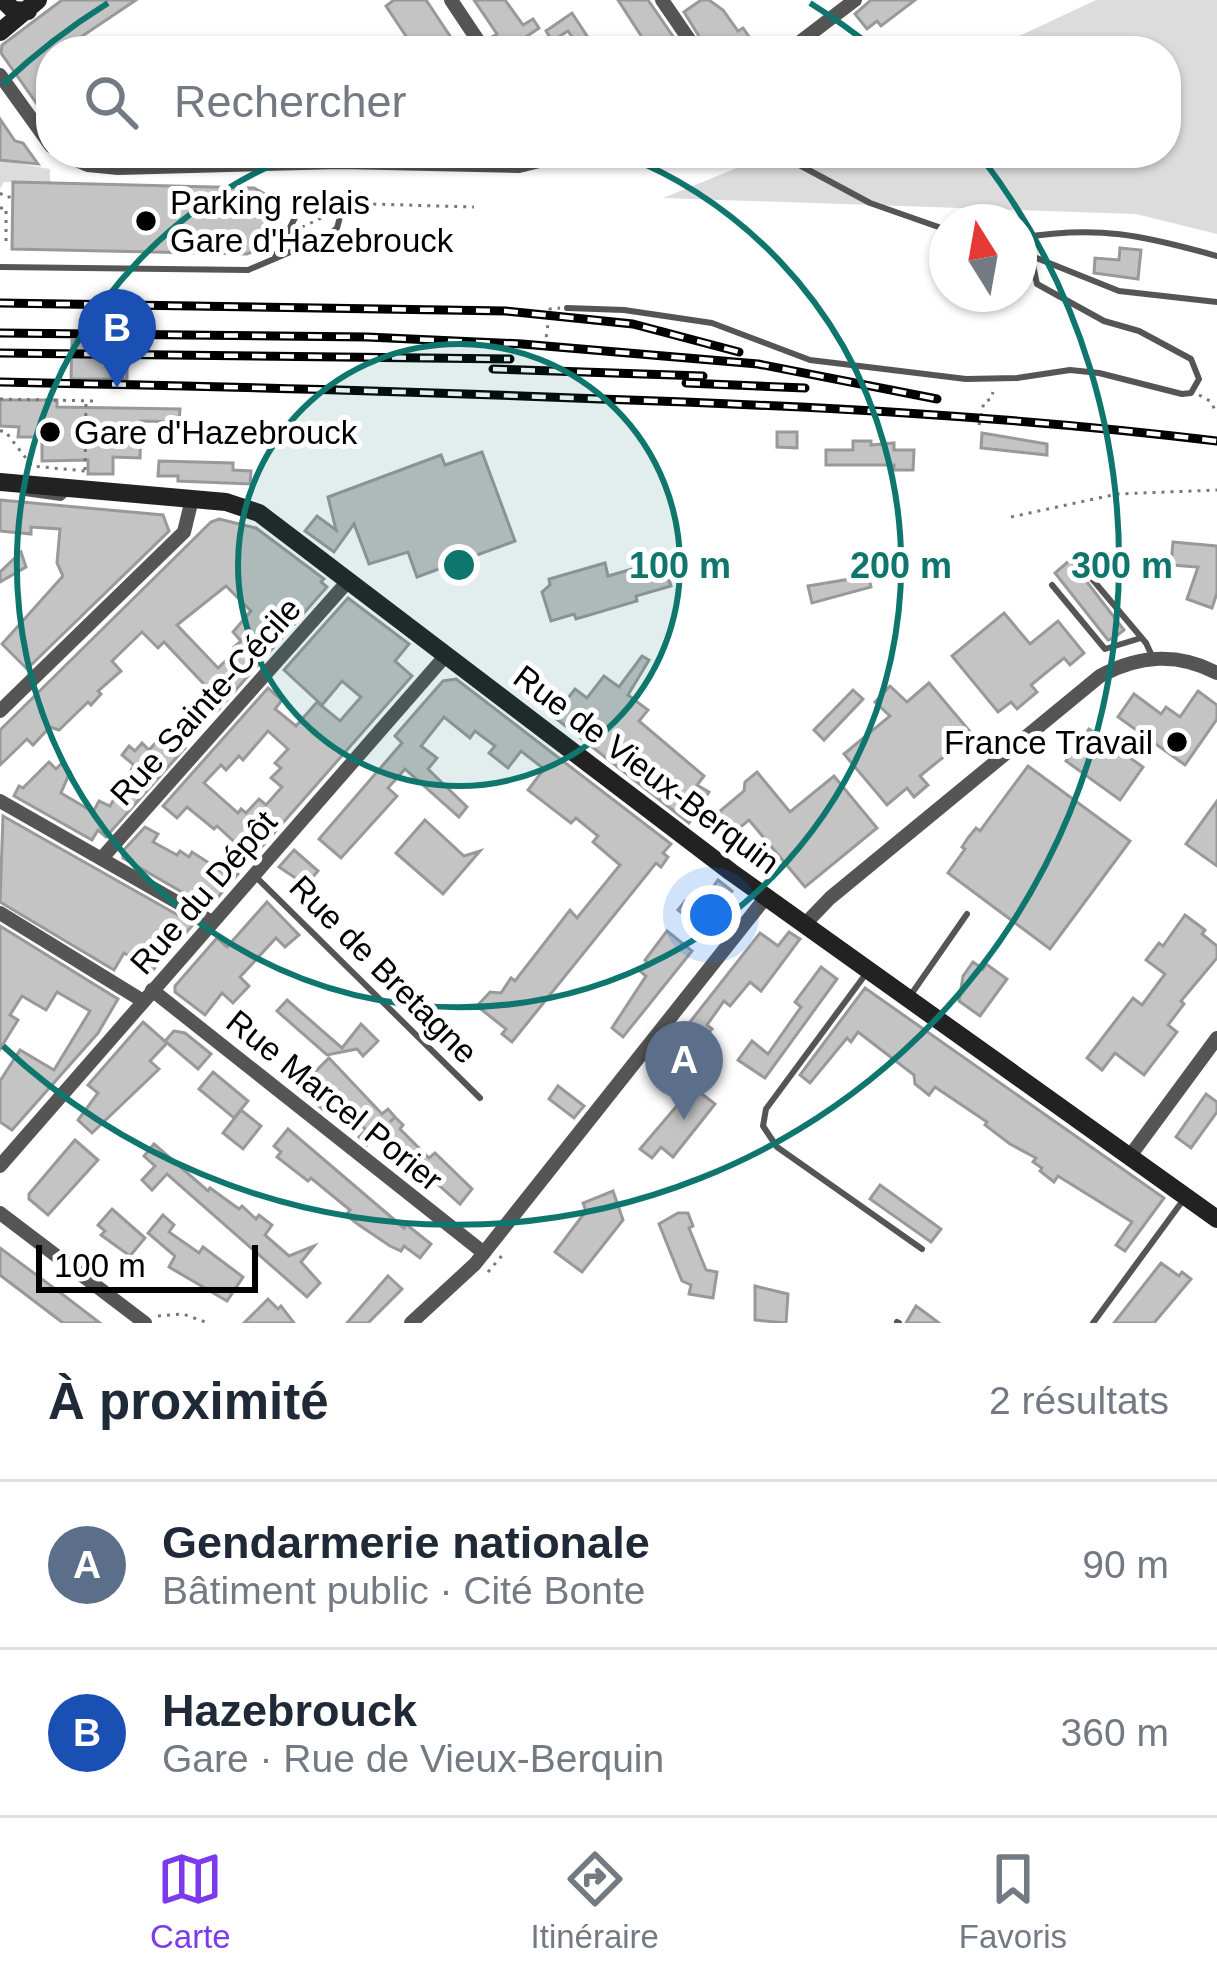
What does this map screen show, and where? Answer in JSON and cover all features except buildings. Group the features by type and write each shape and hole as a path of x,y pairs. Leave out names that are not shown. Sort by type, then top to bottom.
{"street":[{"path":"451,0 475,36"},
{"path":"662,0 687,36"},
{"path":"808,36 855,0"},
{"path":"3,6 15,11 33,5"},
{"path":"0,32 33,5"},
{"path":"0,74 36,125"},
{"name":"Rue de Vieux-Berquin","path":"6,483 80,483 226,502 259,513 766,897 1217,1219"},
{"path":"0,711 184,532 192,499"},
{"name":"Rue Sainte-Cécile","path":"102,858 349,580"},
{"name":"Rue du Dépôt","path":"0,1166 447,654"},
{"path":"804,925 830,898 1082,689 1122,665 1154,658 1186,660 1217,673"},
{"path":"0,801 212,922"},
{"path":"411,1323 459,1282 484,1253 766,897"},
{"name":"Rue Marcel Porier","path":"0,914 147,996 484,1253"},
{"path":"1130,1156 1217,1038"},
{"path":"0,1213 143,1322"}],"lane":[{"path":"806,168 870,203 929,224"},
{"path":"0,267 242,270 274,259 333,232 339,212 326,196 309,197 297,208 274,259"},
{"path":"1037,235 1123,232 1217,256"},
{"path":"1037,258 1119,291 1217,302"},
{"path":"567,308 624,310 712,323 810,360 966,379 1070,370 1182,394 1192,390 1199,379 1191,359 1139,331 1104,321 1037,284"},
{"path":"1087,572 1154,658"},
{"path":"1052,585 1105,649 1142,638"},
{"name":"Rue de Bretagne","path":"254,874 480,1098"},
{"path":"908,999 967,914"},
{"path":"868,970 766,1109 765,1133 777,1147 922,1249"},
{"path":"1094,1323 1186,1196"}],"path":[{"path":"6,241 2,195 16,197"},
{"path":"289,229 371,204 474,207"},
{"path":"545,346 550,309 567,308"},
{"path":"979,425 984,402 992,399 995,378"},
{"path":"1192,390 1210,401 1217,413"},
{"path":"0,399 86,400 93,404"},
{"path":"0,431 5,431 32,466 80,483 86,400"},
{"path":"1011,517 1117,494 1217,490"},
{"path":"143,1322 183,1314 208,1323"}],"shaded area":[{"path":"1096,0 1217,0 1217,234 1136,214 1037,211 1037,204 929,207 663,198 737,168 1181,168 1181,36 1019,36"},
{"path":"0,160 50,169 50,183 4,182 0,189"}],"railway":[{"path":"0,303 506,311 633,324 739,352"},
{"path":"0,333 367,337 522,344 758,364 937,399"},
{"path":"0,353 510,359"},
{"path":"493,369 703,376"},
{"path":"0,382 755,405 986,419 1217,441"},
{"path":"686,383 805,388"}],"place":[{"name":"Parking relais Gare d'Hazebrouck","path":"146,221"},
{"name":"Hazebrouck","path":"117,388"},
{"name":"Gare d'Hazebrouck","path":"50,432"},
{"name":"France Travail","path":"1177,742"},
{"name":"Gendarmerie nationale","path":"684,1120"}]}
